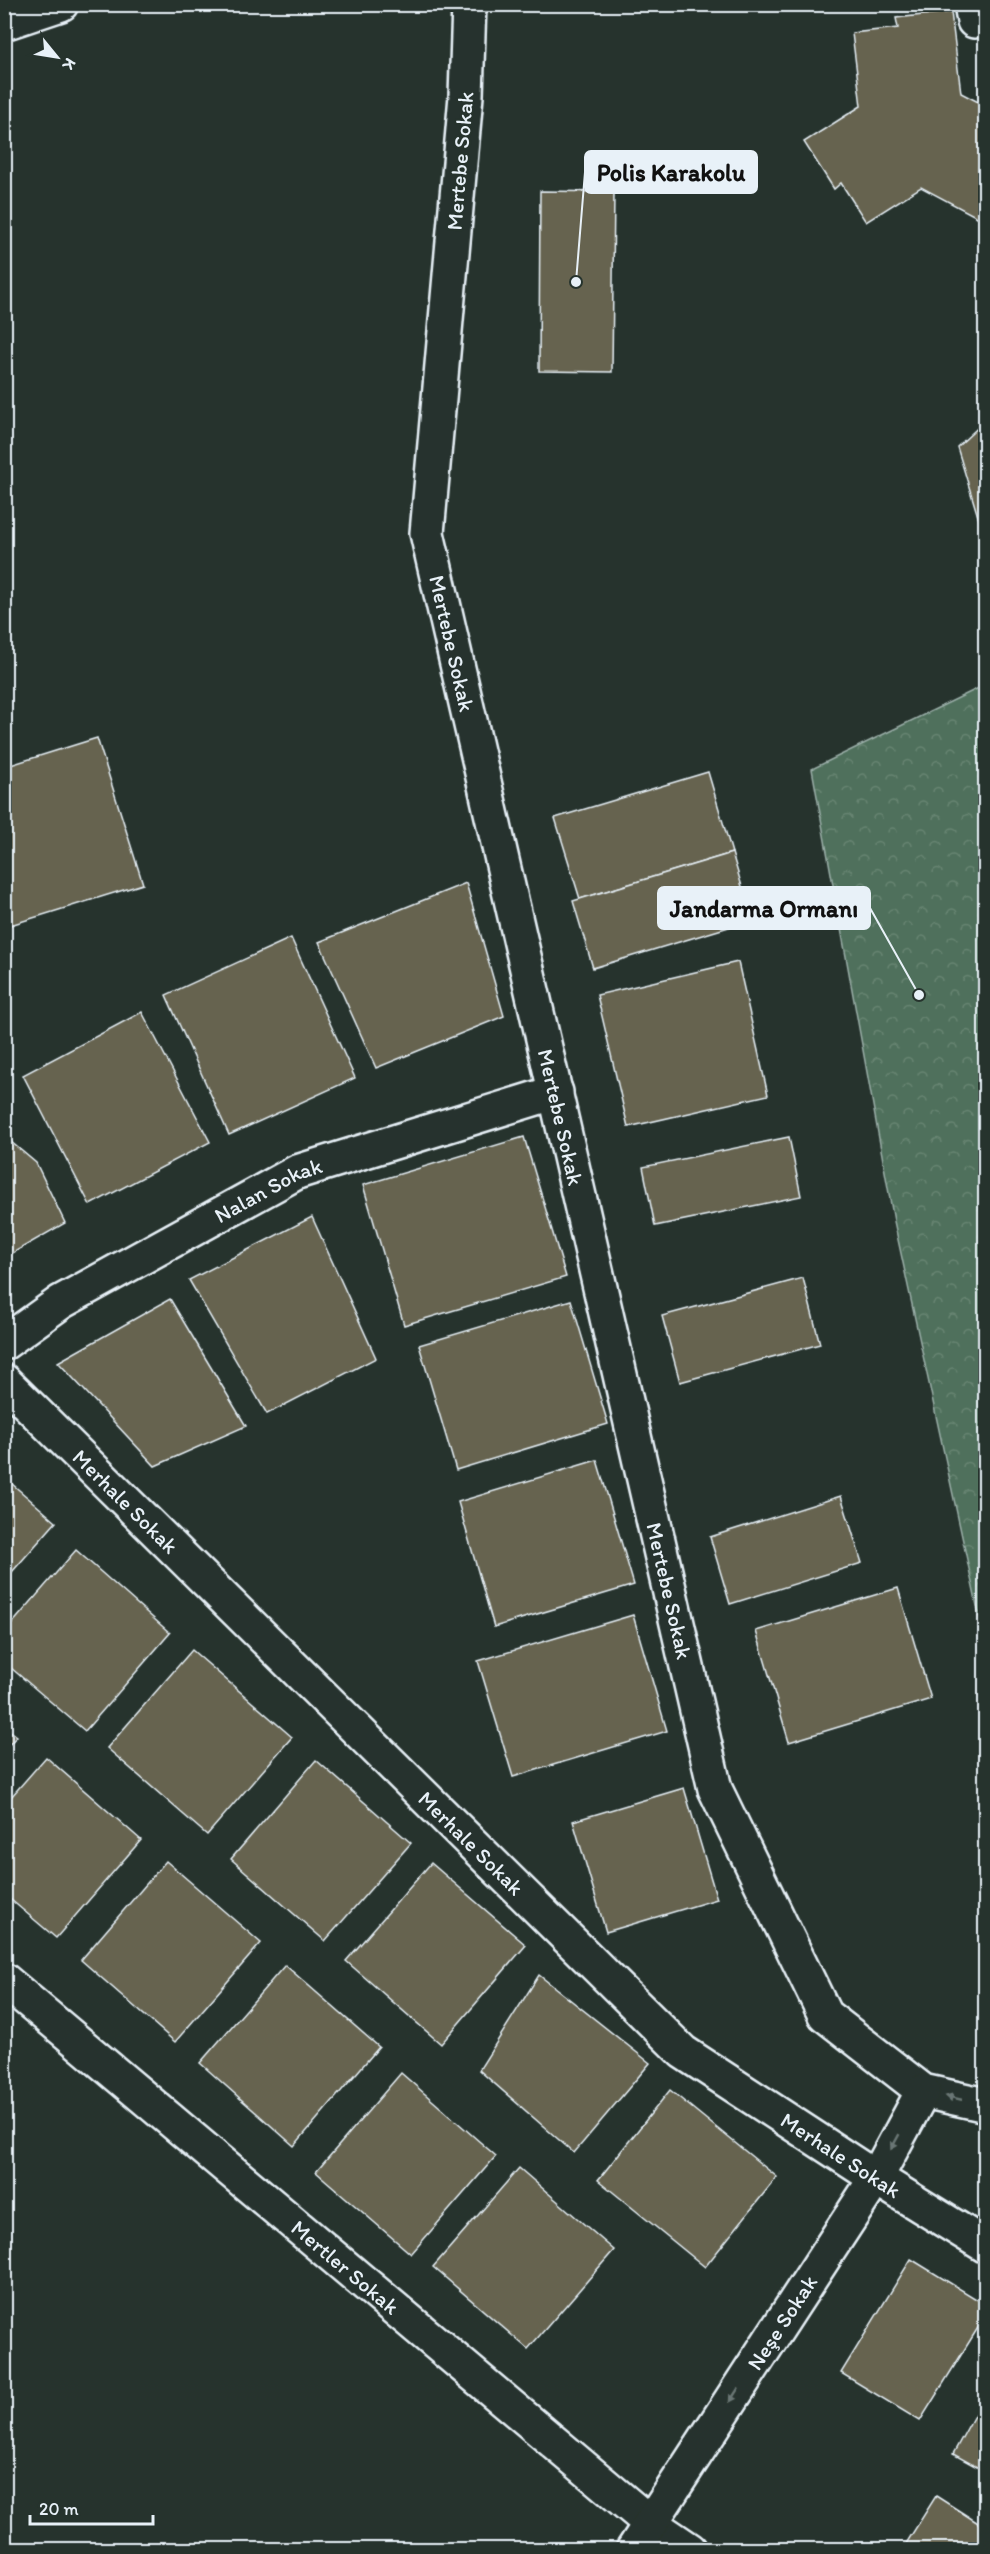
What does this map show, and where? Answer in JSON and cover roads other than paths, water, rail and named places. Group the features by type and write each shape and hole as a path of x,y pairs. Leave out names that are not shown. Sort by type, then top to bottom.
{"street":[{"path":"4,23 61,4"},
{"name":"Mertebe Sokak","path":"469,4 466,96 427,533 715,1789 825,2015 924,2091 986,2105"},
{"name":"Nalan Sokak","path":"4,1342 62,1302 297,1172 556,1092"},
{"name":"Merhale Sokak","path":"4,1381 683,2052 876,2178 986,2246"},
{"name":"Mertler Sokak","path":"4,1980 641,2536 690,2550"},
{"name":"Neşe Sokak","path":"641,2536 876,2178 924,2091"}],"place":[{"name":"Polis Karakolu","path":"576,282"},
{"name":"Jandarma Ormanı","path":"919,995"}]}
